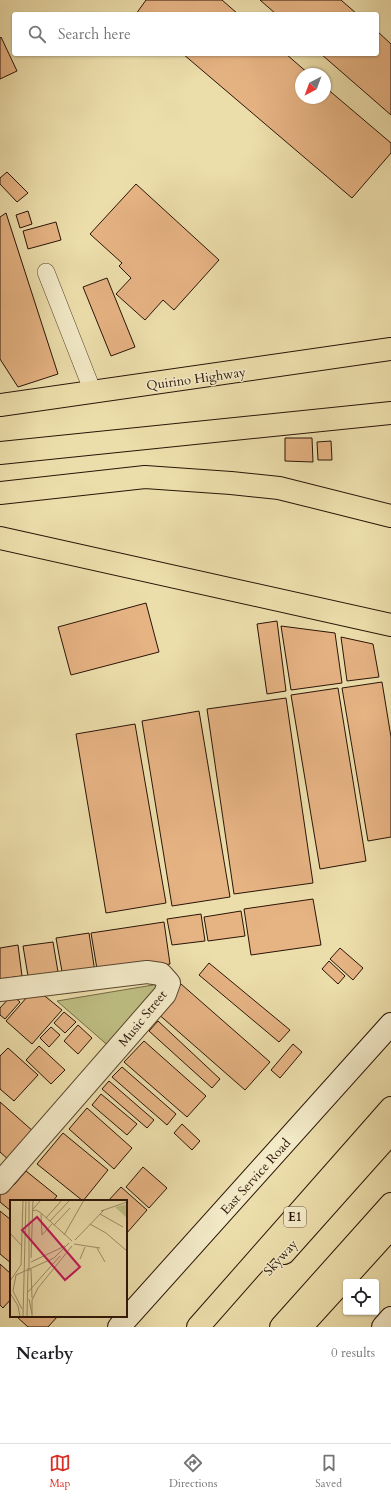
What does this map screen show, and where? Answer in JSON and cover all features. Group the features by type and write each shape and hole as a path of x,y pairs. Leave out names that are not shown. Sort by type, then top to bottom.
{"main road":[{"name":"Quirino Highway","path":"0,405 391,349"},
{"path":"0,453 391,413"},
{"path":"0,493 144,477 280,488 391,516"},
{"path":"0,538 391,625"},
{"name":"E1","path":"198,1327 391,1108"},
{"name":"Skyway","path":"217,1327 391,1133"},
{"path":"281,1327 391,1204"},
{"path":"301,1327 391,1228"}],"street":[{"name":"Music Street","path":"0,990 146,972 161,974 169,983 165,994 0,1183"},
{"name":"East Service Road","path":"119,1327 391,1024"},
{"path":"383,1327 391,1318"}],"lane":[{"path":"46,272 93,392"}],"green space":[{"path":"165,983 112,1049 57,1001"}],"building":[{"path":"146,0 222,0 236,12 137,12"},
{"path":"260,0 341,0 355,12 274,12"},
{"path":"379,33 391,44 391,115 323,56 379,56"},
{"path":"1,37 17,71 0,79 0,38"},
{"path":"185,56 288,56 302,68 295,68 295,104 331,104 331,92 391,143 391,153 352,198"},
{"path":"7,172 28,193 17,202 0,184 0,178"},
{"path":"136,184 219,260 174,310 163,300 145,320 116,294 131,278 119,266 122,263 90,234"},
{"path":"28,211 32,224 20,228 16,215"},
{"path":"6,213 58,374 18,387 0,359 0,217"},
{"path":"56,222 61,240 28,249 23,231"},
{"path":"107,278 135,347 111,356 83,287"},
{"path":"285,438 312,438 313,462 285,461"},
{"path":"331,441 332,460 318,460 317,442"},
{"path":"146,603 159,652 71,675 58,627"},
{"path":"277,621 286,691 267,694 257,624"},
{"path":"281,626 335,633 342,683 291,690"},
{"path":"341,637 373,644 379,677 347,681"},
{"path":"382,682 391,737 391,837 368,841 342,688"},
{"path":"338,688 366,861 320,869 291,695"},
{"path":"286,698 313,883 234,894 207,709"},
{"path":"199,711 230,897 172,906 142,721"},
{"path":"135,724 166,903 106,913 76,734"},
{"path":"313,899 321,945 251,955 244,909"},
{"path":"241,911 245,936 208,941 204,917"},
{"path":"201,914 205,941 172,945 167,919"},
{"path":"164,922 170,964 98,975 91,933"},
{"path":"89,933 95,972 63,977 56,938"},
{"path":"53,942 59,978 29,982 23,946"},
{"path":"18,945 22,976 0,979 0,948"},
{"path":"340,948 363,968 353,980 330,959"},
{"path":"329,961 345,976 338,984 322,969"},
{"path":"209,963 290,1030 279,1042 199,975"},
{"path":"181,984 270,1062 245,1090 156,1012"},
{"path":"35,988 62,1010 32,1044 6,1021"},
{"path":"12,995 20,1002 5,1019 0,1015 0,1008"},
{"path":"64,1012 76,1022 65,1033 54,1023"},
{"path":"158,1021 220,1079 212,1088 149,1031"},
{"path":"78,1025 92,1038 78,1054 64,1041"},
{"path":"51,1027 60,1035 49,1047 40,1038"},
{"path":"144,1041 206,1096 187,1117 124,1062"},
{"path":"293,1044 302,1052 280,1078 271,1070"},
{"path":"39,1046 65,1070 51,1084 26,1060"},
{"path":"8,1048 38,1075 14,1101 0,1089 0,1056"},
{"path":"122,1067 176,1114 167,1125 112,1077"},
{"path":"109,1081 154,1120 147,1128 102,1089"},
{"path":"101,1094 137,1124 127,1135 92,1105"},
{"path":"0,1102 34,1132 9,1160 0,1152"},
{"path":"87,1108 132,1148 114,1169 69,1129"},
{"path":"182,1124 200,1141 192,1150 174,1133"},
{"path":"63,1133 108,1170 84,1200 82,1200 37,1164"},
{"path":"143,1167 167,1188 149,1208 126,1187"},
{"path":"26,1171 57,1196 54,1200 10,1200 10,1210 0,1202 0,1192 9,1181 14,1185"},
{"path":"121,1187 147,1210 127,1233 127,1200 109,1200"},
{"path":"0,1211 10,1219 10,1262 0,1254"},
{"path":"0,1264 10,1273 10,1300 3,1308 0,1305"},
{"path":"17,1317 57,1317 48,1327 28,1327"}]}
